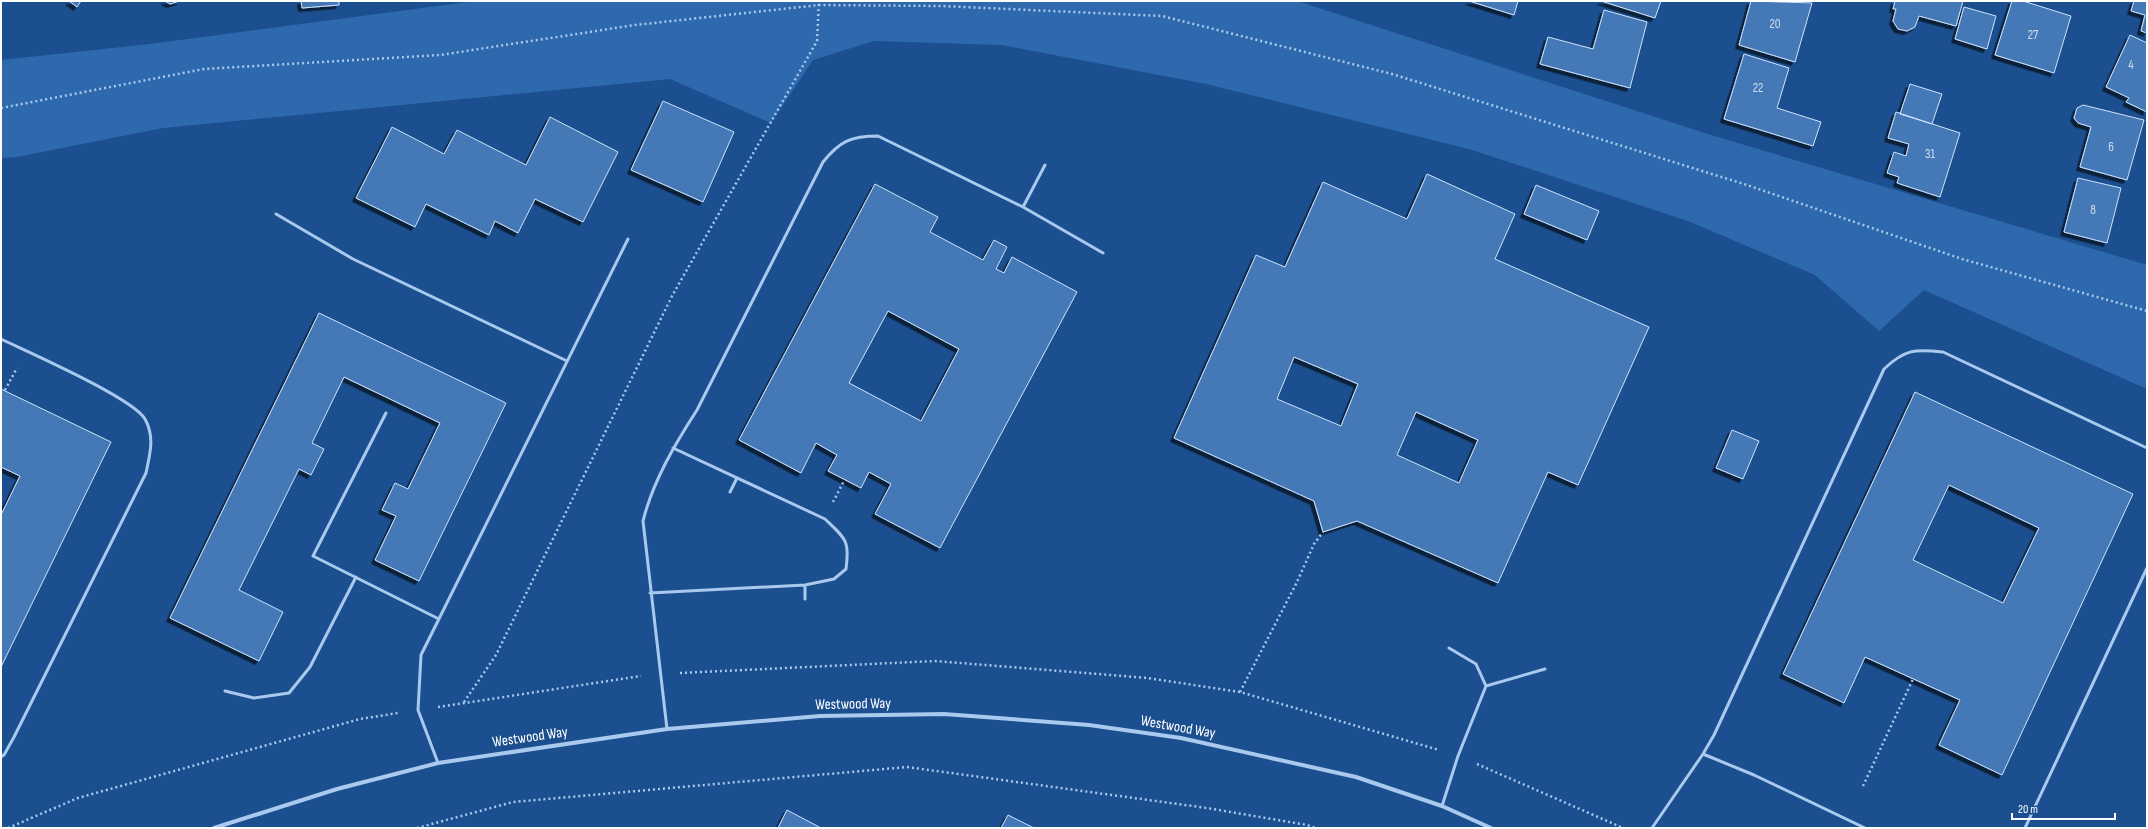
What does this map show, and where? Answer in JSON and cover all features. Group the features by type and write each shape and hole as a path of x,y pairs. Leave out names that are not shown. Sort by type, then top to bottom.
{"street":[{"name":"Westwood Way","path":"214,828 337,789 438,763 666,729 820,716 944,714 1089,725 1181,738 1268,756 1356,778 1442,806 1491,828"}],"lane":[{"path":"666,729 642,521 647,504 673,448 698,410 824,162 841,144 862,136 878,136 1023,207 1103,253"},
{"path":"1023,207 1045,165"},
{"path":"276,214 353,259 567,361"},
{"path":"438,763 418,710 421,655 628,239"},
{"path":"1,338 123,400 144,419 152,442 146,473 14,737 4,755 1,757"},
{"path":"1652,828 1703,754 1714,735 1884,369 1898,356 1912,350 1942,352 2147,448"},
{"path":"386,413 313,556 439,619"},
{"path":"650,593 805,585 834,580 846,569 849,550 844,537 825,519 673,448"},
{"path":"730,492 737,478"},
{"path":"2025,828 2147,568"},
{"path":"225,691 254,698 288,692 310,667 356,577"},
{"path":"805,585 805,599"},
{"path":"1442,806 1458,756 1486,686 1476,664 1449,648"},
{"path":"1486,686 1545,669"},
{"path":"1703,754 1754,775 1866,828"}],"path":[{"path":"1,108 204,69 440,55 635,25 819,3 942,6 1162,16 1392,74 1747,185 1962,259 2147,311"},
{"path":"464,703 496,655 672,296 817,42 819,3"},
{"path":"5,390 26,351"},
{"path":"1240,692 1297,582 1314,544 1323,532"},
{"path":"1863,786 1913,679"},
{"path":"417,828 513,802 908,767 1208,808 1307,825 1316,828"}],"shaded area":[{"path":"475,1 1297,1 1711,135 2147,265 2147,389 1924,290 1879,331 1815,275 1688,221 1469,149 1206,84 1001,45 874,41 813,60 771,123 670,79 163,128 17,157 1,158 1,60 150,44"}],"building":[{"path":"69,1 81,1 77,7"},
{"path":"165,1 180,1 170,4"},
{"path":"301,1 339,1 339,5 302,8"},
{"path":"1469,1 1518,1 1514,15"},
{"path":"1601,1 1661,1 1655,18"},
{"path":"1751,1 1812,3 1795,62 1739,45"},
{"path":"1895,1 1963,1 1956,26 1919,16 1915,27 1907,31 1898,29 1893,21 1896,9 1893,9"},
{"path":"2012,1 2023,1 2071,16 2054,73 1995,55"},
{"path":"2134,1 2147,1 2147,33 2141,31 2145,15 2131,11"},
{"path":"1964,7 1996,16 1987,49 1955,39"},
{"path":"1604,10 1647,22 1630,88 1540,64 1548,37 1593,49"},
{"path":"2130,35 2147,43 2147,112 2126,102 2129,98 2106,87"},
{"path":"1744,54 1789,68 1777,108 1821,122 1813,146 1724,119"},
{"path":"1910,84 1942,94 1932,124 1900,114"},
{"path":"663,101 734,132 703,202 631,170"},
{"path":"2083,105 2144,120 2127,180 2080,167 2091,127 2078,123 2074,118 2077,108"},
{"path":"1896,112 1960,133 1940,197 1897,183 1899,177 1887,173 1894,152 1906,156 1909,144 1888,138"},
{"path":"550,117 618,152 583,222 535,199 518,233 495,221 489,235 426,204 415,227 356,198 392,127 444,154 457,130 526,165"},
{"path":"1427,174 1515,214 1495,259 1649,327 1578,485 1548,472 1498,583 1357,521 1323,532 1314,501 1174,438 1256,255 1285,267 1323,182 1407,219","holes":["1294,357 1358,384 1341,426 1277,399","1416,412 1478,440 1459,483 1397,455"]},
{"path":"2078,178 2121,188 2107,243 2064,232"},
{"path":"875,184 938,217 930,232 983,260 994,240 1007,247 996,269 1004,273 1012,257 1077,292 940,548 875,514 891,484 869,472 861,488 828,471 837,455 816,443 801,473 739,440","holes":["888,311 959,349 921,421 849,383"]},
{"path":"1536,185 1599,211 1587,240 1524,214"},
{"path":"319,313 506,403 419,581 375,560 396,516 382,510 395,483 408,489 440,423 344,377 312,443 324,449 311,475 299,469 239,590 283,612 259,661 170,618"},
{"path":"1,389 111,442 1,667 1,515 20,476 1,467"},
{"path":"1915,392 2133,494 2002,775 1939,745 1960,700 1865,657 1844,703 1783,674","holes":["1949,485 2039,528 2003,603 1913,560"]},
{"path":"1732,430 1759,441 1743,479 1716,468"},
{"path":"787,810 821,828 778,828"},
{"path":"1008,815 1034,828 1001,828"}]}
